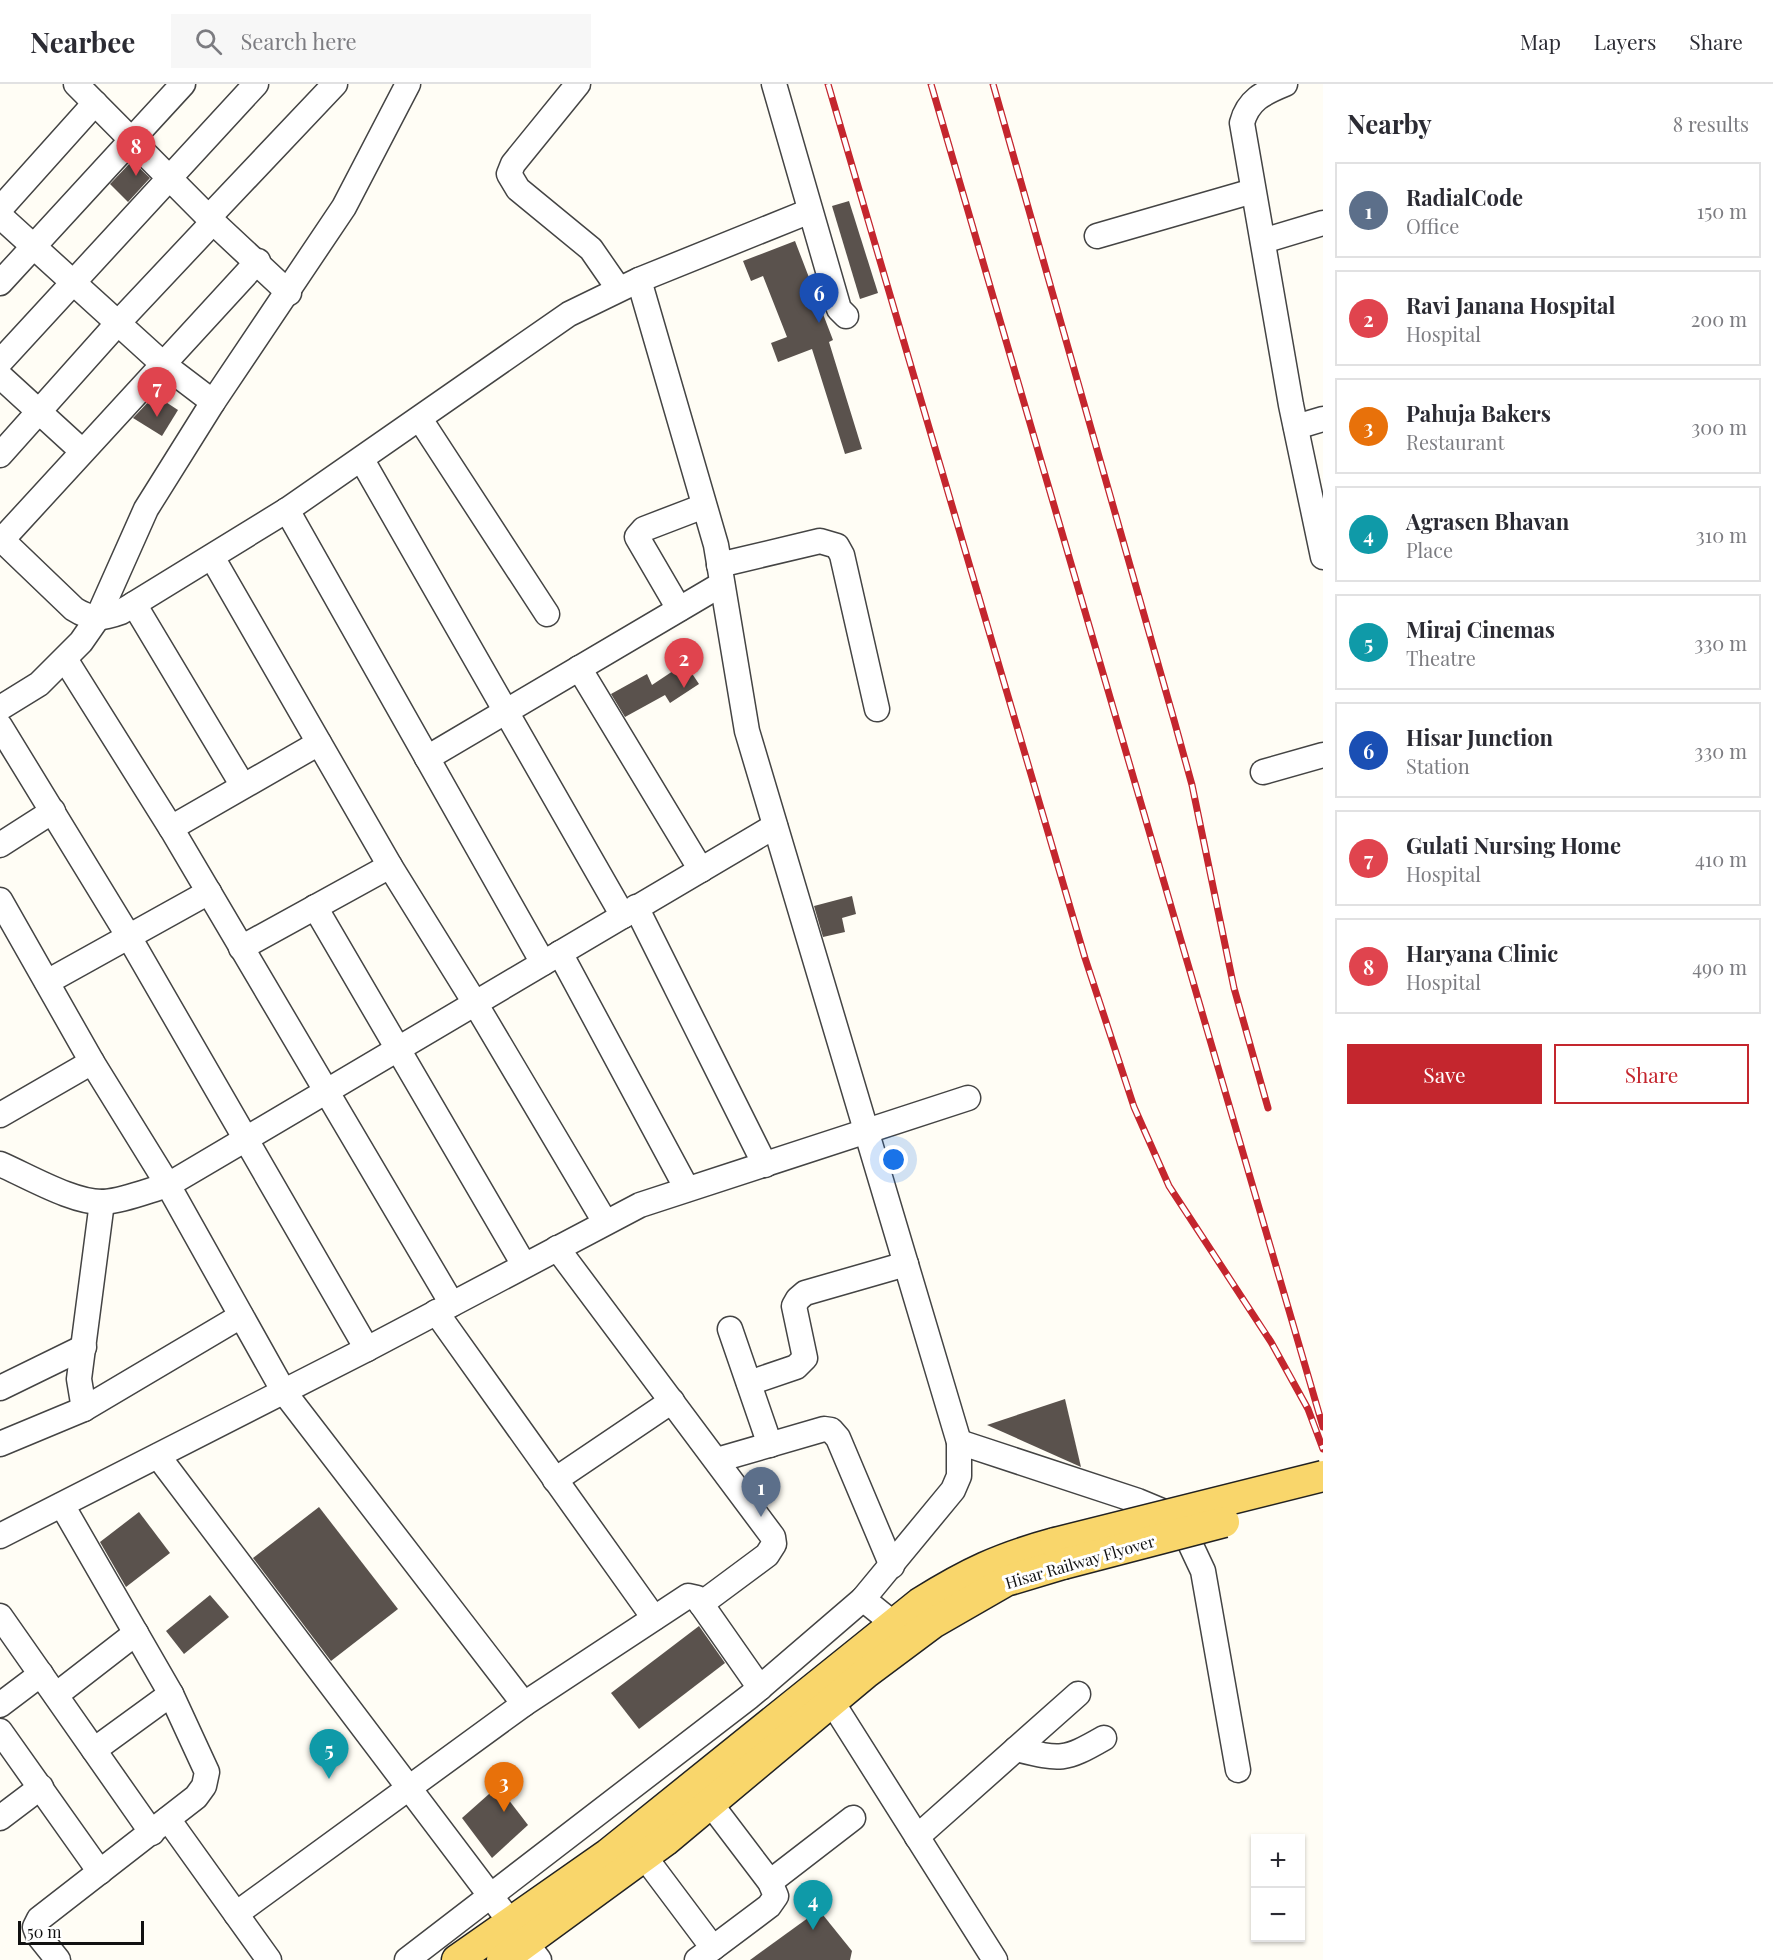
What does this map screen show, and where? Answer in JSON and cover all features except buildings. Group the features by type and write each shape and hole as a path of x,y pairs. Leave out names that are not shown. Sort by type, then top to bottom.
{"main road":[{"name":"Hisar Railway Flyover","path":"526,1942 644,1856 832,1702 933,1623 1059,1554 1323,1476"},
{"name":"Hisar Railway Flyover","path":"526,1942 608,1854 920,1603 965,1575 1010,1555 1059,1554 1323,1497"},
{"path":"457,1960 526,1942"},
{"path":"502,1960 526,1942"}],"street":[{"path":"76,84 211,219 258,261 289,293"},
{"path":"0,283 183,84"},
{"path":"0,362 256,84"},
{"path":"0,454 335,84"},
{"path":"407,1960 492,1897 760,1688 863,1599 953,1490 959,1476 959,1442 747,731 721,574 705,506 628,284 591,249 518,189 509,174 513,164 578,84"},
{"path":"774,84 839,309 846,316"},
{"path":"1285,84 1254,100 1246,110 1242,123 1296,427 1316,485 1323,557"},
{"path":"0,708 39,684 65,658 97,619 146,509 213,402 289,293 344,207 405,86"},
{"path":"0,209 95,103"},
{"path":"1097,236 1253,191"},
{"path":"258,261 1,540 74,609 97,619 121,612 287,510 569,314 628,284 810,211"},
{"path":"0,216 117,324 163,364 213,402"},
{"path":"1263,241 1323,223"},
{"path":"0,376 82,451"},
{"path":"420,419 547,614"},
{"path":"1296,427 1323,419"},
{"path":"362,460 506,711 629,911 765,1165"},
{"path":"679,609 637,537 644,529 705,506"},
{"path":"287,510 427,759 551,958 687,1189"},
{"path":"427,759 679,609 721,574 820,541 837,546 842,555 877,709"},
{"path":"212,556 390,866 475,1003 605,1222"},
{"path":"134,604 243,786"},
{"path":"65,658 171,828 326,1091 444,1308 555,1480 654,1618"},
{"path":"579,668 701,870"},
{"path":"0,726 129,937 367,1349"},
{"path":"171,828 319,743"},
{"path":"1263,772 1323,754"},
{"path":"0,845 53,811"},
{"path":"0,1164 68,1194 102,1202 121,1199 168,1185 776,826"},
{"path":"242,948 390,866"},
{"path":"47,982 209,892"},
{"path":"0,900 92,1062 168,1185 284,1392 524,1704"},
{"path":"315,907 524,1265"},
{"path":"1,1111 92,1062"},
{"path":"0,1536 284,1392 640,1205 968,1098"},
{"path":"84,1409 79,1379 102,1202"},
{"path":"557,1248 717,1460 772,1537 774,1544 767,1555 701,1604"},
{"path":"749,1383 796,1367 805,1358 794,1306 798,1299 806,1293 906,1264"},
{"path":"0,1444 84,1409 242,1316"},
{"path":"730,1329 770,1445"},
{"path":"0,1388 84,1347"},
{"path":"555,1480 672,1401"},
{"path":"717,1460 824,1429 835,1433 892,1566"},
{"path":"959,1442 1138,1501 1162,1511 1177,1524 1187,1537 1203,1571 1238,1770"},
{"path":"158,1456 526,1942"},
{"path":"58,1960 35,1927 47,1911 160,1826 200,1791 204,1786 207,1772 171,1694 62,1505"},
{"path":"236,1914 524,1704 688,1596 693,1596 701,1604 760,1688"},
{"path":"863,1599 894,1624"},
{"path":"0,1616 94,1750 236,1914 269,1960"},
{"path":"56,1695 136,1633"},
{"path":"0,1705 41,1674"},
{"path":"94,1750 171,1694"},
{"path":"917,1837 1078,1694"},
{"path":"832,1702 995,1960"},
{"path":"0,1731 99,1872"},
{"path":"1016,1749 1055,1759 1071,1756 1104,1738"},
{"path":"0,1818 41,1787"},
{"path":"644,1856 705,1954 774,1901 776,1896 770,1882 710,1803"},
{"path":"770,1882 853,1818"}],"railway":[{"path":"828,84 1085,958 1134,1107 1169,1186 1271,1342 1308,1409 1323,1449"},
{"path":"931,84 1323,1427"},
{"path":"993,84 1192,785 1234,988 1268,1108"}],"place":[{"name":"Haryana Clinic","path":"136,176"},
{"name":"Hisar Junction","path":"819,323"},
{"name":"Gulati Nursing Home","path":"157,417"},
{"name":"Ravi Janana Hospital","path":"684,688"},
{"name":"RadialCode","path":"761,1517"},
{"name":"Miraj Cinemas","path":"329,1779"},
{"name":"Pahuja Bakers","path":"504,1812"},
{"name":"Agrasen Bhavan","path":"813,1930"}]}
